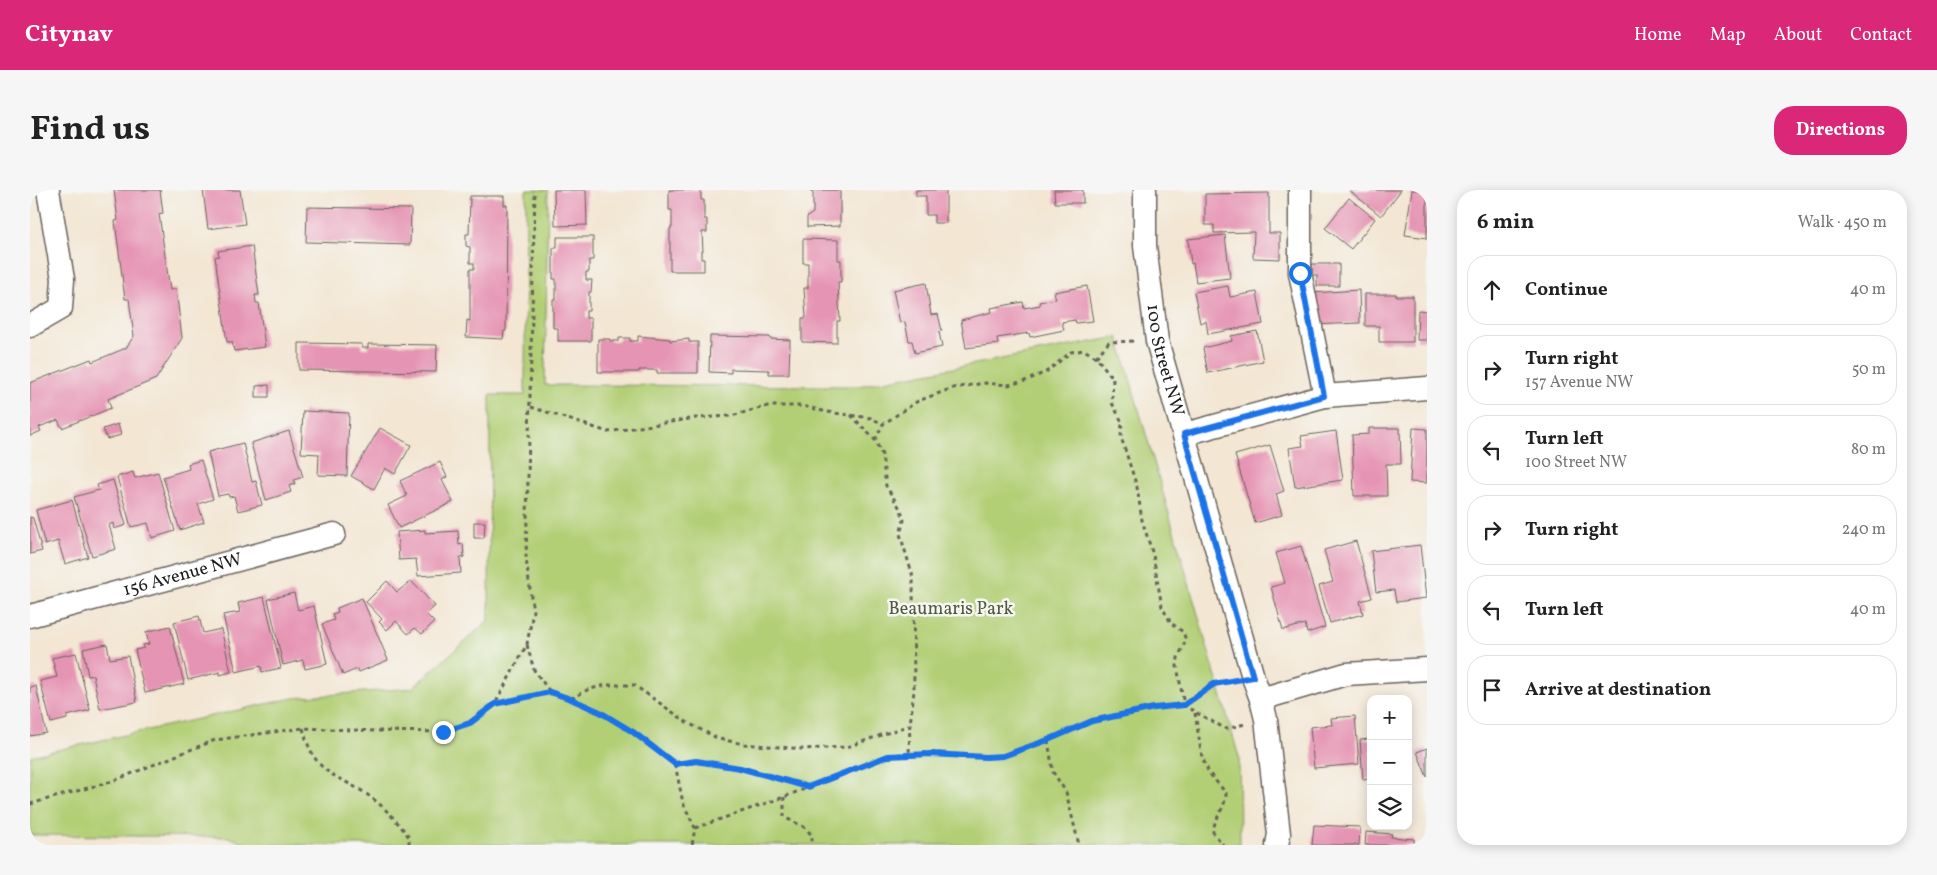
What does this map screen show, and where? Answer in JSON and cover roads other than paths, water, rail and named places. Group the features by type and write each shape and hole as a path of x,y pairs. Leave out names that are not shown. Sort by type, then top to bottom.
{"street":[{"path":"30,326 61,308 62,302 63,279 48,190"},
{"name":"100 Street NW","path":"1145,190 1145,246 1157,341 1263,709 1279,834 1277,845"},
{"path":"1300,190 1300,273 1324,396"},
{"path":"1184,434 1324,396 1427,388"},
{"name":"156 Avenue NW","path":"30,616 334,534"},
{"path":"1263,709 1346,674 1427,669"}],"park label":[{"name":"Beaumaris Park","path":"951,609"}]}
